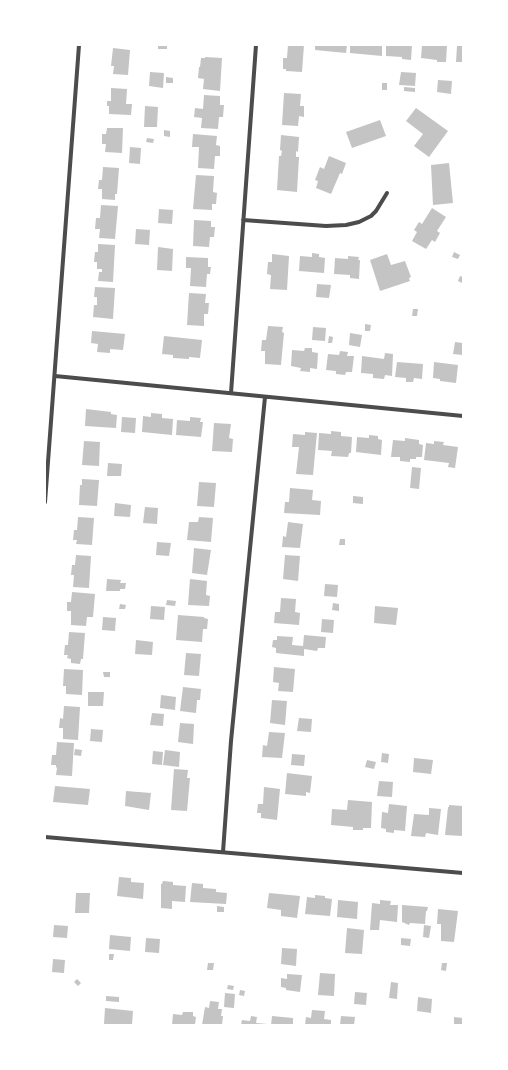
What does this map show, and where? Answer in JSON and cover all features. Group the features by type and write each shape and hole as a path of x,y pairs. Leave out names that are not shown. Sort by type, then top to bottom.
{"street":[{"path":"45,502 79,45"},
{"path":"231,392 256,45"},
{"path":"243,220 326,226 346,225 359,222 371,216 388,193"},
{"path":"55,376 231,392 265,397 463,416"},
{"path":"223,852 231,741 265,397"},
{"path":"45,837 463,873"}],"building":[{"path":"158,45 167,45 167,49 158,49"},
{"path":"288,45 304,45 302,72 286,71 286,69 283,69 283,58 287,58"},
{"path":"315,45 347,45 346,53 315,50"},
{"path":"350,45 382,45 382,56 350,53"},
{"path":"386,45 412,45 411,60 402,59 402,57 386,56"},
{"path":"422,45 447,45 446,62 437,62 437,60 421,58"},
{"path":"457,46 463,46 463,62 456,62"},
{"path":"113,48 130,50 128,75 113,74 114,66 111,66"},
{"path":"201,58 222,58 220,91 203,89 204,79 198,78"},
{"path":"150,72 164,73 163,88 149,86"},
{"path":"401,72 416,73 415,86 399,85"},
{"path":"166,77 173,78 173,83 166,83"},
{"path":"438,80 452,81 451,94 437,92"},
{"path":"382,83 387,83 387,90 382,90"},
{"path":"404,87 415,88 415,92 404,91"},
{"path":"111,88 127,89 126,104 132,104 131,115 109,114 109,106 107,106 107,101 111,101"},
{"path":"284,93 301,94 300,106 304,106 304,117 299,116 298,126 282,125"},
{"path":"204,95 220,96 220,105 224,105 223,117 219,117 218,129 201,128 202,118 194,117 195,108 203,109"},
{"path":"145,106 158,107 157,127 144,127"},
{"path":"416,108 448,131 429,157 414,146 423,134 406,121"},
{"path":"380,120 386,136 352,148 346,132"},
{"path":"107,128 123,128 122,153 105,152 106,144 102,144 102,134 106,134"},
{"path":"164,130 170,131 170,137 164,136"},
{"path":"193,134 217,136 216,145 220,146 220,156 215,156 214,169 198,168 199,147 192,147"},
{"path":"281,135 299,137 298,152 296,151 296,157 299,157 297,192 277,190 279,156 281,156 282,151 280,150"},
{"path":"147,138 154,139 153,143 146,142"},
{"path":"130,147 141,148 140,164 129,163"},
{"path":"329,156 346,163 331,194 316,188 318,181 315,180 320,167 324,169"},
{"path":"449,163 453,203 433,205 431,165"},
{"path":"103,167 119,168 117,194 115,194 115,200 102,199 102,189 98,189 99,180 102,180"},
{"path":"196,175 214,176 213,192 217,193 216,204 212,204 212,210 193,209"},
{"path":"101,205 118,206 115,239 99,238 100,229 95,229 96,218 100,218"},
{"path":"432,208 446,217 437,231 440,233 435,242 432,240 426,249 412,241 417,232 414,230 419,222 422,224"},
{"path":"159,209 173,210 172,224 158,223"},
{"path":"194,220 211,221 211,227 215,227 214,237 210,237 209,247 193,246"},
{"path":"136,229 150,230 149,245 135,244"},
{"path":"98,244 115,245 113,282 98,281 99,272 102,272 102,269 97,269 97,262 94,262 95,252 98,252"},
{"path":"158,247 173,249 172,271 157,270"},
{"path":"454,252 460,255 458,259 452,257"},
{"path":"312,253 319,254 319,257 325,258 324,273 299,271 300,256 312,257"},
{"path":"272,254 289,256 287,290 270,289 271,275 267,274 268,262 272,262"},
{"path":"387,254 391,265 405,261 411,277 409,278 410,281 380,291 370,260"},
{"path":"348,256 359,257 359,279 350,278 350,275 334,274 335,258 348,259"},
{"path":"186,257 208,258 208,267 211,267 210,274 207,274 206,287 190,286 191,268 186,268"},
{"path":"460,276 463,277 462,283 458,281"},
{"path":"317,284 331,285 329,298 316,297"},
{"path":"95,287 115,288 113,319 93,317 94,305 97,305 97,297 94,297"},
{"path":"189,293 206,294 205,303 209,303 208,314 204,314 204,326 187,325"},
{"path":"413,309 418,309 417,316 412,316"},
{"path":"365,324 371,325 370,331 365,331"},
{"path":"268,326 283,327 282,332 284,333 281,365 265,364 265,351 261,351 262,340 266,340"},
{"path":"313,327 326,328 325,341 312,340"},
{"path":"92,331 125,334 123,350 110,349 110,353 97,352 98,344 91,343"},
{"path":"350,333 362,335 360,347 349,345"},
{"path":"164,336 202,340 200,358 173,358 173,355 162,354"},
{"path":"329,336 333,337 332,343 328,343"},
{"path":"455,342 463,343 463,355 453,354"},
{"path":"305,348 312,348 312,352 318,353 317,369 310,368 310,372 300,371 301,368 291,366 292,350 304,351"},
{"path":"340,351 348,352 347,356 354,356 352,372 346,372 345,375 336,374 336,371 326,370 328,354 339,355"},
{"path":"385,353 393,354 392,376 385,375 384,379 373,378 373,374 361,373 362,356 384,359"},
{"path":"397,362 423,364 422,379 414,378 413,382 406,382 406,378 395,377"},
{"path":"434,362 458,365 456,383 440,381 440,379 433,378"},
{"path":"86,409 111,412 111,414 117,415 116,428 85,426"},
{"path":"151,413 162,414 162,418 173,419 172,435 142,432 143,416 151,417"},
{"path":"122,417 136,418 135,433 121,432"},
{"path":"190,417 201,418 200,422 203,422 201,437 176,435 177,420 190,421"},
{"path":"214,423 231,424 229,438 233,439 232,452 212,451"},
{"path":"331,431 341,432 341,436 352,437 351,453 349,453 348,457 331,456 332,451 318,450 319,433 331,434"},
{"path":"305,432 317,433 313,475 296,474 299,447 292,447 293,434 305,435"},
{"path":"369,435 378,436 378,439 382,440 381,455 356,452 357,437 369,438"},
{"path":"405,438 419,440 419,444 423,445 422,457 410,459 410,462 400,461 400,457 391,457 393,440 405,441"},
{"path":"84,441 100,442 99,466 82,465"},
{"path":"434,441 444,442 443,445 458,447 455,468 448,467 449,463 424,460 426,443 434,444"},
{"path":"108,463 122,464 121,476 107,476"},
{"path":"412,467 421,468 419,489 410,488"},
{"path":"82,479 99,480 97,506 79,505 80,485 82,485"},
{"path":"199,482 216,483 214,507 197,506"},
{"path":"290,488 313,490 312,500 321,501 320,515 284,513 285,502 289,502"},
{"path":"353,496 363,497 363,504 353,503"},
{"path":"115,503 131,505 130,517 114,516"},
{"path":"145,507 158,508 157,524 143,523"},
{"path":"78,517 94,518 92,545 76,544 77,540 73,540 74,530 77,530"},
{"path":"199,517 213,518 211,542 187,540 189,522 198,522"},
{"path":"288,522 303,524 300,548 282,547 283,536 286,537"},
{"path":"340,539 345,539 345,545 339,545"},
{"path":"157,542 171,543 169,556 156,555"},
{"path":"194,548 211,550 207,575 192,573"},
{"path":"76,555 91,556 89,588 73,587 74,575 71,575 72,565 75,565"},
{"path":"285,555 300,556 298,581 283,579"},
{"path":"107,579 121,580 120,583 126,583 125,589 120,589 120,591 106,591"},
{"path":"190,579 207,581 206,595 210,596 209,606 188,605"},
{"path":"325,584 338,585 337,597 324,596"},
{"path":"72,592 95,594 93,617 87,617 86,626 71,625 71,611 67,611 67,602 71,602"},
{"path":"281,598 296,599 295,612 300,613 299,625 274,623 275,612 280,612"},
{"path":"167,600 176,601 175,606 166,605"},
{"path":"333,603 339,604 339,611 332,610"},
{"path":"120,604 126,605 125,609 119,609"},
{"path":"151,606 165,607 164,620 150,619"},
{"path":"375,606 398,608 396,625 374,623"},
{"path":"178,615 204,617 208,619 207,629 203,629 202,642 176,640"},
{"path":"103,617 116,618 115,631 102,630"},
{"path":"322,619 334,620 333,633 321,632"},
{"path":"69,632 85,633 83,659 81,659 80,664 71,663 71,659 67,658 68,655 64,655 65,645 68,645"},
{"path":"304,635 326,637 325,648 318,648 317,651 304,649 304,656 276,653 276,648 272,647 273,640 277,640 277,636 293,637 292,645 303,646"},
{"path":"136,640 153,642 152,655 135,654"},
{"path":"186,653 201,654 199,676 184,675"},
{"path":"274,667 295,669 293,692 278,691 279,683 273,682"},
{"path":"64,669 83,670 82,695 66,694 66,686 63,686"},
{"path":"103,672 110,672 110,677 104,677"},
{"path":"183,687 201,689 200,700 197,700 196,713 180,711"},
{"path":"88,692 104,692 103,706 88,706"},
{"path":"161,695 176,697 175,710 160,708"},
{"path":"272,700 287,701 285,725 270,723"},
{"path":"64,706 80,707 78,740 63,739 63,728 59,728 60,718 63,719"},
{"path":"152,713 164,714 163,726 150,725"},
{"path":"299,718 312,719 311,732 297,731"},
{"path":"180,723 194,724 193,744 178,742"},
{"path":"91,729 103,730 102,742 90,741"},
{"path":"269,732 285,733 282,758 262,757 263,745 267,746"},
{"path":"57,742 74,743 72,776 56,775 56,765 51,765 52,755 56,755"},
{"path":"75,749 82,750 81,756 74,755"},
{"path":"165,750 180,752 179,767 163,765"},
{"path":"153,751 163,752 162,765 152,764"},
{"path":"382,753 389,754 388,763 381,762"},
{"path":"292,754 305,755 304,766 291,765"},
{"path":"414,758 433,760 431,774 413,772"},
{"path":"367,760 376,762 374,769 365,767"},
{"path":"174,769 188,770 187,778 190,778 187,811 171,810"},
{"path":"287,773 312,776 310,793 306,792 306,796 285,794"},
{"path":"379,781 393,782 392,797 377,796"},
{"path":"55,786 90,789 88,805 53,802"},
{"path":"264,787 280,789 277,820 261,818 261,813 257,813 258,804 263,804"},
{"path":"126,791 151,793 149,810 125,806"},
{"path":"348,800 372,802 371,828 353,830 353,827 331,825 332,809 347,810"},
{"path":"389,804 407,806 405,831 394,830 394,833 386,832 386,829 381,828 382,812 388,813"},
{"path":"449,805 463,806 463,836 445,835"},
{"path":"429,808 441,809 438,835 426,833 425,837 411,836 414,814 429,815"},
{"path":"119,877 131,878 131,882 144,883 143,899 117,896"},
{"path":"163,881 173,882 173,885 186,886 185,902 172,901 172,909 161,908 161,884"},
{"path":"192,883 203,884 203,888 216,889 216,892 227,893 226,904 190,902"},
{"path":"76,893 90,893 89,913 75,913"},
{"path":"269,893 300,896 297,918 281,916 281,910 267,908"},
{"path":"315,895 325,896 325,898 332,899 330,916 305,914 307,897 315,898"},
{"path":"338,900 358,902 357,919 337,917"},
{"path":"380,900 391,901 390,905 398,905 397,922 380,920 379,930 370,930 372,903 380,904"},
{"path":"402,905 428,907 426,911 425,924 410,923 409,925 402,922"},
{"path":"217,906 224,907 224,912 217,912"},
{"path":"438,909 458,911 454,942 441,941 441,924 437,924"},
{"path":"54,925 68,926 67,938 53,937"},
{"path":"424,925 431,926 429,938 423,937"},
{"path":"347,928 364,930 362,954 345,953"},
{"path":"110,935 131,937 130,951 109,949"},
{"path":"146,938 160,939 159,953 145,952"},
{"path":"401,938 411,939 410,946 401,945"},
{"path":"282,948 297,949 296,966 281,964"},
{"path":"109,954 114,954 113,960 109,960"},
{"path":"53,959 65,960 64,973 52,972"},
{"path":"208,963 214,963 213,970 207,970"},
{"path":"442,963 447,963 446,971 441,970"},
{"path":"320,973 335,974 334,996 318,995"},
{"path":"287,974 302,975 300,992 286,990 286,988 281,987 281,978 287,979"},
{"path":"77,979 81,983 78,986 74,982"},
{"path":"391,982 398,983 397,999 389,998"},
{"path":"228,985 234,986 233,990 227,989"},
{"path":"240,990 245,991 244,996 239,995"},
{"path":"355,992 367,993 366,1005 354,1004"},
{"path":"225,993 235,994 234,1008 224,1007"},
{"path":"106,996 119,997 119,1002 106,1001"},
{"path":"418,997 432,999 431,1013 417,1011"},
{"path":"210,1001 219,1002 218,1009 222,1009 221,1016 223,1016 222,1025 202,1025 205,1007 209,1008"},
{"path":"105,1008 133,1011 132,1025 104,1024"},
{"path":"312,1010 325,1011 324,1019 331,1020 331,1025 305,1025 306,1017 311,1018"},
{"path":"183,1012 193,1012 193,1016 196,1017 195,1025 172,1025 173,1014 182,1015"},
{"path":"251,1016 257,1017 256,1023 268,1025 241,1025 242,1020 250,1021"},
{"path":"272,1016 293,1018 293,1025 271,1025"},
{"path":"341,1016 355,1017 354,1025 340,1025"},
{"path":"454,1017 463,1018 463,1025 454,1025"}]}
